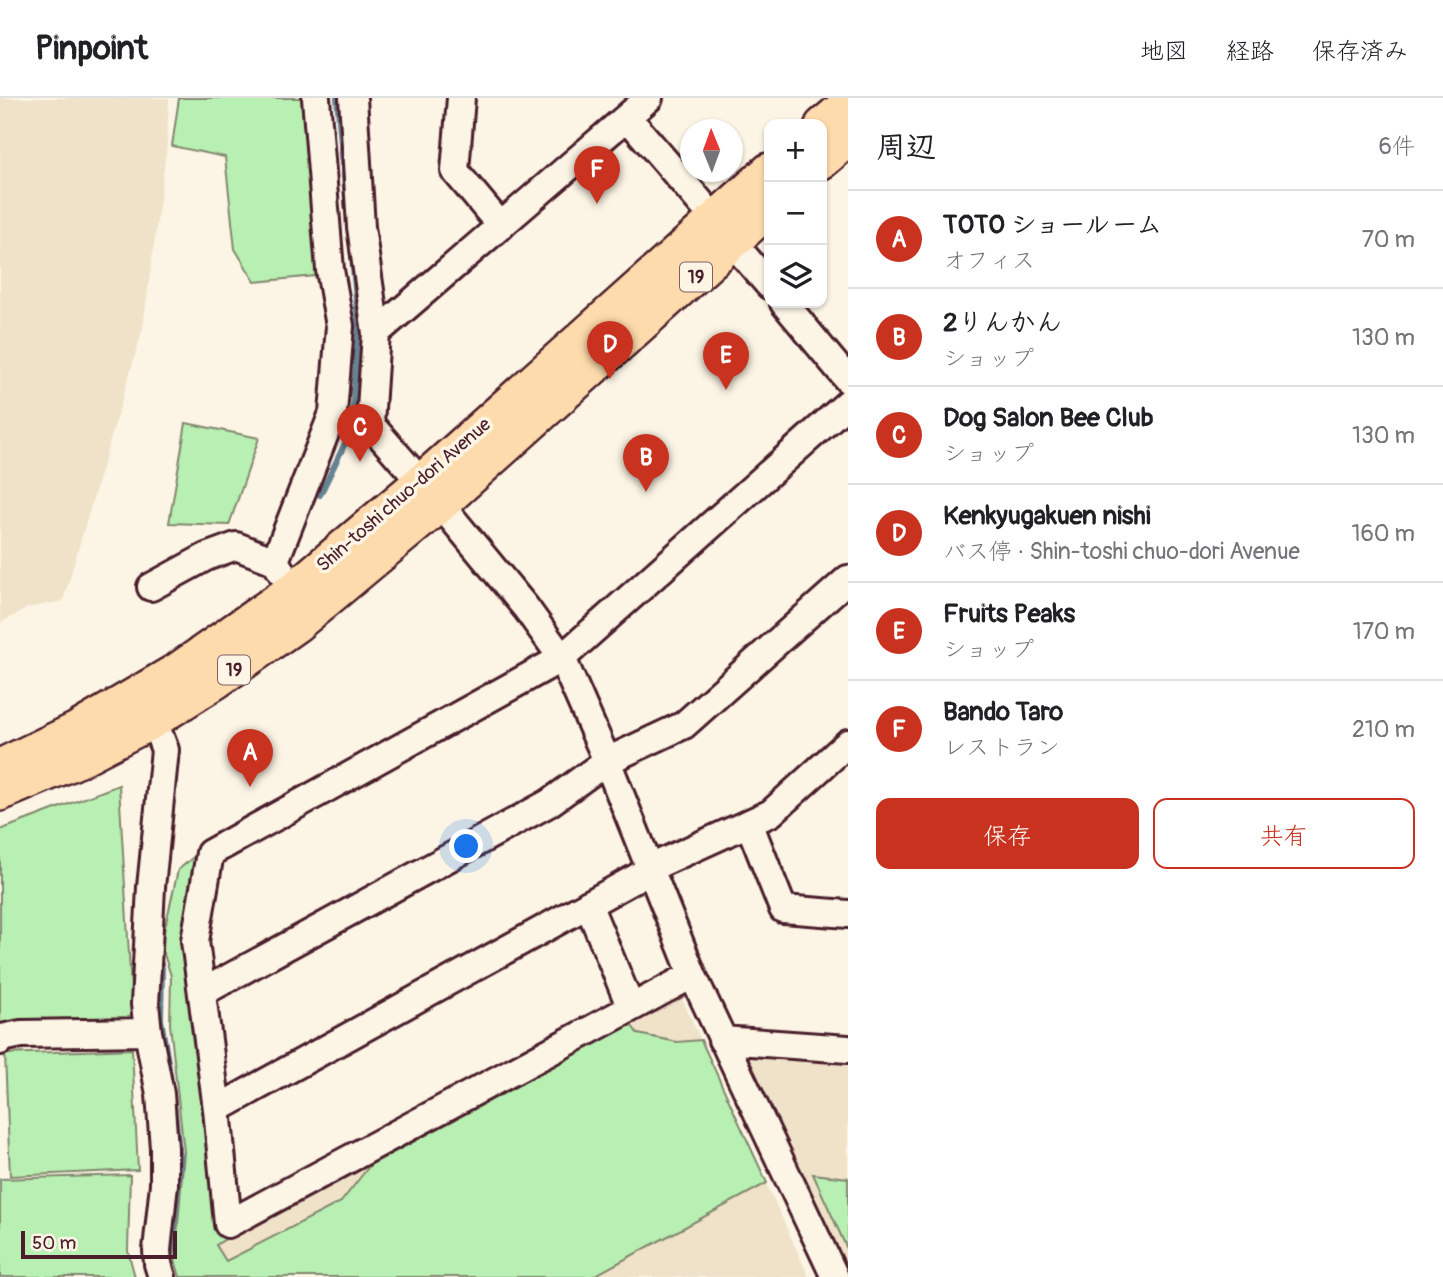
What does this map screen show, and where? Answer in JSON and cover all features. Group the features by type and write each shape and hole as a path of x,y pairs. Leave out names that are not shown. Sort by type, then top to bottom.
{"main road":[{"path":"827,121 848,103"},
{"path":"827,158 848,141"},
{"name":"Shin-toshi chuo-dori Avenue","path":"0,766 75,730 177,670 431,493 622,341 724,231 764,177"},
{"name":"Shin-toshi chuo-dori Avenue","path":"724,231 764,212"},
{"name":"Shin-toshi chuo-dori Avenue","path":"0,794 73,763 154,722 216,682 297,625 431,493"}],"street":[{"path":"275,561 333,414 340,327 330,270 316,98"},
{"path":"353,98 361,227 376,333 370,424 526,608 562,658 607,761 692,976 835,1277"},
{"path":"461,98 455,170 501,226"},
{"path":"376,333 649,98"},
{"path":"628,118 764,279"},
{"path":"788,308 848,380"},
{"path":"681,981 228,1224 217,1109 195,942 209,853 562,658 848,403"},
{"path":"151,587 206,557 236,546 275,561 293,589"},
{"path":"203,992 549,803 607,761 684,725 848,579"},
{"path":"154,722 165,750 150,887 145,1004 160,1094 164,1148 164,1184 158,1250 162,1277"},
{"path":"217,1109 650,869 771,813 848,743"},
{"path":"749,823 783,909 848,914"},
{"path":"589,904 631,1008"},
{"path":"0,1041 2,1038 21,1034 148,1032"},
{"path":"722,1040 848,1049"}],"shaded area":[{"path":"0,98 169,98 167,145 143,328 63,601 28,608 0,623"},
{"path":"678,990 809,1277 179,1277 176,1266"},
{"path":"747,1049 848,1057 848,1274 742,1055"}],"green space":[{"path":"179,98 308,98 325,275 255,282 235,249 225,157 172,146"},
{"path":"186,423 259,438 229,525 169,523"},
{"path":"119,785 133,1023 0,1030 0,830"},
{"path":"197,854 187,929 227,1238 216,1245 226,1261 341,1202 378,1155 626,1018 638,1034 677,1042 701,1040 767,1183 592,1277 180,1277 175,1260 184,1152 170,1024 171,976 161,945 178,870"},
{"path":"132,1049 138,1170 10,1176 5,1054"},
{"path":"813,1174 848,1178 848,1251"},
{"path":"130,1175 128,1251 135,1277 0,1277 0,1179"}],"waterway":[{"path":"337,98 347,211"},
{"path":"320,495 352,429 358,320 351,246"},
{"path":"159,957 162,968 161,1019 171,1081"},
{"path":"173,1095 180,1159 171,1262 173,1269"}],"place":[{"name":"Bando Taro","path":"597,204"},
{"name":"Kenkyugakuen nishi","path":"610,379"},
{"name":"Fruits Peaks","path":"726,390"},
{"name":"Dog Salon Bee Club","path":"360,462"},
{"name":"2りんかん","path":"646,492"},
{"name":"TOTO ショールーム","path":"250,787"}]}
